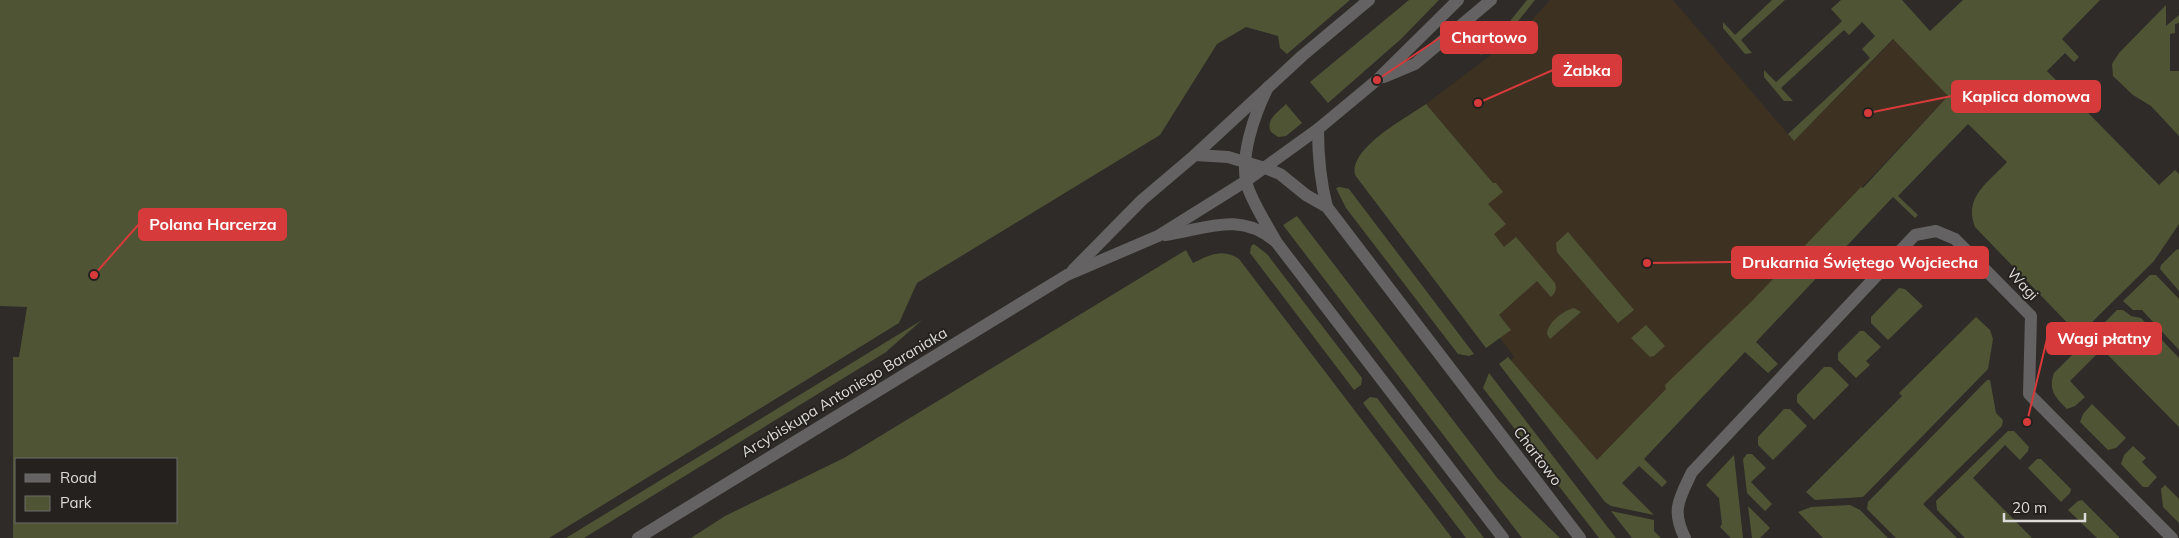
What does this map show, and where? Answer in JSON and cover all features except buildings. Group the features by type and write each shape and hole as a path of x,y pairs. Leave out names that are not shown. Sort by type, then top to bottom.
{"street":[{"name":"Arcybiskupa Antoniego Baraniaka","path":"1068,275 1142,200 1368,0"},
{"path":"1377,80 1458,0"},
{"path":"1377,80 1415,64 1491,0"},
{"name":"Arcybiskupa Antoniego Baraniaka","path":"638,538 1068,275 1158,236 1266,168 1318,129 1377,80"},
{"path":"1268,87 1256,113 1246,161 1246,181 1253,198 1277,243 1503,538"},
{"path":"1318,129 1318,157 1321,183 1327,207"},
{"name":"Chartowo","path":"1194,155 1220,156 1246,161 1266,168 1280,174 1306,195 1327,207 1580,538"},
{"path":"1158,236 1225,223 1258,230 1277,243"},
{"name":"Wagi","path":"1685,538 1678,522 1679,499 1692,472 1915,235 1936,231 1955,239 2031,316 2030,394 2172,538"}],"shaded area":[{"path":"1550,0 1673,0 1794,141 1894,39 1948,96 1593,472 1509,362 1514,357 1500,338 1450,215 1493,183 1426,104 1520,33"}],"green space":[{"path":"0,0 1350,0 1287,54 1280,48 1278,36 1246,27 1217,44 1160,135 917,283 899,323 549,538 13,538 13,357 19,357 27,307 0,306"},
{"path":"1409,0 1439,0 1401,39 1328,103 1310,82"},
{"path":"1527,0 1535,0 1506,36 1481,55 1479,48 1502,31"},
{"path":"1772,0 1785,0 1741,40 1752,53 1745,54 1723,28 1723,22 1735,35"},
{"path":"1841,0 1902,0 1930,31 1963,0 2100,0 2062,39 2079,57 2074,62 2065,53 2047,71 2159,185 2175,170 2179,174 2179,224 2154,261 2079,335 1975,227 1972,207 1975,199 1986,183 2007,162 1968,124 1898,196 1918,215 1915,218 1893,197 1756,342 1778,364 1768,373 1745,352 1644,459 1667,482 1662,487 1639,466 1622,483 1654,515 1611,506 1605,502 1499,364 1508,357 1597,460 1666,389 1665,385 1751,302 1861,187 1863,188 1948,96 1893,39 1794,141 1788,134 1870,58 1862,49 1875,36 1862,22 1849,35 1844,30 1781,88 1793,101 1784,101 1764,77 1764,70 1776,82 1842,21 1831,9"},
{"path":"2166,5 2166,26 2179,15 2179,23 2175,24 2175,33 2170,34 2170,71 2179,71 2179,136 2151,106 2133,95 2113,76 2112,64 2119,53"},
{"path":"1286,104 1302,123 1286,136 1278,137 1271,132 1270,124 1273,116"},
{"path":"1426,104 1493,183 1496,183 1503,192 1488,204 1506,224 1494,234 1504,247 1516,237 1556,285 1556,290 1551,297 1537,281 1499,315 1511,330 1486,348 1355,175 1356,165 1361,154 1370,144 1393,125"},
{"path":"1336,188 1349,189 1474,354 1469,356 1458,354 1346,208"},
{"path":"1297,216 1498,479 1560,538 1522,538 1283,225"},
{"path":"1568,232 1634,310 1618,323 1557,252 1556,243"},
{"path":"1254,244 1267,254 1362,378 1361,385 1354,390 1250,253 1251,246"},
{"path":"2179,249 2179,291 2160,269 2161,265"},
{"path":"1186,250 1193,263 1210,255 1222,253 1239,259 1452,538 691,538 725,516 844,458"},
{"path":"2150,275 2156,275 2179,299 2179,350 2142,310 2133,310 2123,301"},
{"path":"1899,288 1905,289 1923,306 1888,340 1871,323 1871,317"},
{"path":"1574,308 1581,312 1550,339 1547,334 1553,321 1561,314"},
{"path":"2117,310 2123,310 2131,316 2141,318 2179,358 2179,427 2102,349 2070,381 2085,397 2075,406 2067,409 2054,393 2052,379 2054,373"},
{"path":"1976,317 1990,330 1993,339 1988,369 1863,497 1815,500 1806,492 1902,396 1899,393"},
{"path":"922,320 886,352 584,538 566,538"},
{"path":"1646,325 1665,346 1654,356 1650,357 1631,338"},
{"path":"1860,331 1864,331 1881,347 1866,361 1870,365 1856,378 1838,360 1838,353"},
{"path":"1824,367 1831,367 1849,385 1814,420 1797,402 1797,395"},
{"path":"1489,373 1616,538 1599,538 1483,388"},
{"path":"1987,380 1990,380 1996,413 2003,420 2002,426 1923,504 1957,538 1896,538 1867,509 1868,502"},
{"path":"1370,397 1377,398 1484,538 1466,538 1363,403"},
{"path":"2092,404 2126,438 2116,448 2108,450 2080,422 2083,414"},
{"path":"1784,409 1790,409 1807,426 1773,460 1758,445 1758,437"},
{"path":"2008,431 2014,431 2029,447 2028,451 2020,460 2005,445 1973,478 2032,538 1965,538 1937,510 1936,501"},
{"path":"2133,446 2146,458 2142,462 2157,477 2148,487 2143,487 2121,464 2124,455"},
{"path":"1747,454 1752,454 1766,468 1751,482 1772,504 1765,511 1747,493 1743,459"},
{"path":"1734,455 1743,538 1731,538 1720,527 1722,524 1719,498 1706,485"},
{"path":"2037,459 2041,459 2071,489 2070,493 2061,502 2028,468"},
{"path":"2165,485 2179,499 2179,523 2163,507 2161,489"},
{"path":"2082,500 2119,538 2097,538 2068,510 2078,501"},
{"path":"1850,505 1860,510 1888,538 1823,538 1798,512 1811,507"},
{"path":"1748,506 1770,528 1760,538 1752,538"},
{"path":"1611,511 1654,520 1654,531 1661,538 1632,538"}],"place":[{"name":"Chartowo","path":"1377,80"},
{"name":"Żabka","path":"1478,103"},
{"name":"Kaplica domowa","path":"1868,113"},
{"name":"Drukarnia Świętego Wojciecha","path":"1647,263"},
{"name":"Polana Harcerza","path":"94,275"},
{"name":"Wagi płatny","path":"2027,422"}]}
